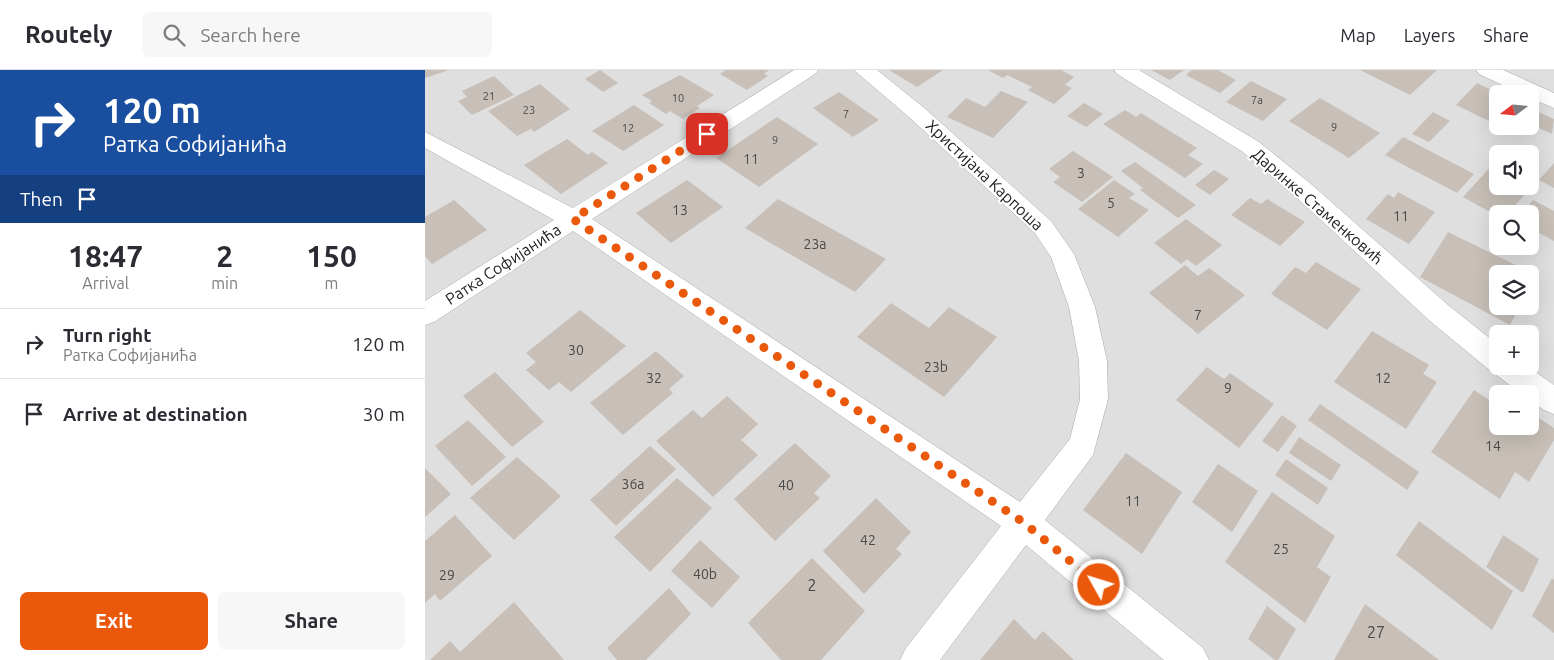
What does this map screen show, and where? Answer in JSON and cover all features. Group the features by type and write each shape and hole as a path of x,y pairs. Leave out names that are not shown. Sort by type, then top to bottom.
{"street":[{"name":"Ратка Софијанића","path":"425,314 808,70"},
{"name":"Христијана Карпоша","path":"864,70 916,112 1043,227 1062,254 1082,307 1093,361 1094,399 1083,445 918,660"},
{"name":"Даринке Стаменковић","path":"1124,70 1183,104 1251,147 1303,190 1439,313 1489,354"},
{"path":"1486,70 1554,101"},
{"path":"425,139 573,219 1023,522 1191,660"},
{"path":"1518,375 1554,401"}],"shaded area":[{"path":"425,70 1554,70 1554,660 425,660"}],"building":[{"path":"425,70 449,70 425,78"},
{"path":"600,70 618,83 603,92 585,79"},
{"path":"726,70 769,70 764,74 768,76 747,90 720,74"},
{"path":"889,70 943,70 917,87"},
{"path":"988,70 1061,70 1074,77 1065,85 1072,88 1054,104 1028,90 1032,87 1007,75 1003,78"},
{"path":"1151,70 1184,70 1170,80"},
{"path":"1192,70 1218,70 1236,80 1220,93 1186,75"},
{"path":"1360,70 1437,70 1410,95"},
{"path":"680,75 714,95 697,106 700,108 683,119 670,111 666,114 649,103 652,101 642,95"},
{"path":"494,76 514,95 472,115 458,101 467,97 462,91"},
{"path":"1251,81 1287,99 1263,121 1226,102"},
{"path":"1477,83 1489,89 1489,121 1456,105"},
{"path":"540,84 570,109 534,132 531,129 517,136 488,111"},
{"path":"1001,91 1028,102 993,138 947,117 966,98 985,107"},
{"path":"839,92 879,120 853,137 813,108"},
{"path":"1320,98 1380,133 1349,158 1289,121"},
{"path":"1084,103 1103,114 1086,127 1067,116"},
{"path":"634,105 664,125 623,151 592,131"},
{"path":"1125,110 1136,117 1141,113 1197,148 1188,155 1203,164 1185,178 1103,124"},
{"path":"1433,112 1450,121 1429,142 1412,134"},
{"path":"1539,112 1554,119 1552,134 1539,128"},
{"path":"777,117 818,144 759,187 716,158"},
{"path":"1403,137 1474,174 1457,193 1385,155"},
{"path":"567,139 588,155 592,152 608,163 561,194 524,165"},
{"path":"1073,151 1113,177 1082,202 1053,182 1060,177 1049,169"},
{"path":"1135,162 1196,205 1178,218 1140,190 1143,188 1121,171"},
{"path":"1554,163 1554,188 1539,180"},
{"path":"1489,169 1489,195 1524,195 1516,205 1489,205 1489,212 1463,197"},
{"path":"1214,170 1229,179 1210,195 1195,185"},
{"path":"687,180 723,207 671,243 636,213"},
{"path":"1114,180 1135,194 1129,198 1149,210 1118,237 1078,209"},
{"path":"1398,192 1435,212 1409,244 1366,219 1388,194 1394,198"},
{"path":"1250,198 1261,204 1267,199 1305,222 1280,246 1231,215"},
{"path":"778,199 886,259 855,292 745,228"},
{"path":"454,200 487,230 432,264 425,256 425,217"},
{"path":"1533,200 1554,211 1554,241 1539,233 1539,205 1529,205"},
{"path":"1186,219 1222,245 1196,266 1187,259 1181,264 1154,243"},
{"path":"1448,232 1489,252 1489,255 1495,255 1516,265 1489,265 1489,314 1420,277"},
{"path":"1316,262 1361,289 1327,330 1271,294 1295,267 1306,273"},
{"path":"1185,265 1198,276 1209,268 1245,295 1198,334 1149,293"},
{"path":"891,303 929,328 949,307 997,337 944,397 857,337"},
{"path":"580,310 626,346 571,392 559,382 549,390 526,370 536,362 526,353"},
{"path":"1491,315 1515,315 1510,325"},
{"path":"1372,331 1429,365 1423,374 1437,382 1406,429 1334,382"},
{"path":"656,351 684,376 669,389 673,393 623,435 590,403"},
{"path":"1207,367 1224,379 1230,373 1274,404 1239,448 1176,400"},
{"path":"495,372 544,422 512,447 463,396"},
{"path":"1474,390 1489,400 1489,435 1539,435 1539,418 1554,428 1554,440 1529,482 1515,472 1500,499 1431,452"},
{"path":"727,396 758,424 741,440 758,455 713,497 656,441 693,410 702,418"},
{"path":"1320,404 1419,472 1407,490 1308,420"},
{"path":"1282,415 1297,426 1278,452 1262,441"},
{"path":"468,420 506,457 472,486 435,446"},
{"path":"1299,437 1341,465 1331,481 1289,453"},
{"path":"795,443 831,476 814,493 820,498 775,541 734,499"},
{"path":"650,446 676,469 616,526 590,500"},
{"path":"1126,453 1182,492 1142,554 1083,510"},
{"path":"517,457 561,496 514,540 470,498"},
{"path":"1286,459 1328,488 1318,505 1275,475"},
{"path":"1218,464 1258,491 1232,532 1192,502"},
{"path":"425,468 451,494 425,517"},
{"path":"677,478 712,508 650,572 614,537"},
{"path":"1272,492 1335,536 1317,567 1331,577 1305,623 1225,562"},
{"path":"876,498 911,532 896,549 902,554 864,594 823,551"},
{"path":"455,515 492,556 440,601 435,594 425,603 425,541"},
{"path":"1419,521 1513,591 1492,630 1396,555"},
{"path":"1503,535 1539,559 1523,593 1486,567"},
{"path":"700,540 740,577 712,608 671,571"},
{"path":"812,558 865,611 821,660 781,660 748,623"},
{"path":"1552,578 1554,580 1554,633 1532,616"},
{"path":"669,588 691,614 646,660 617,660 607,648"},
{"path":"514,602 564,660 430,660 450,641 460,652"},
{"path":"1365,604 1439,660 1334,660"},
{"path":"1267,606 1296,629 1278,660 1275,660 1248,639"},
{"path":"1014,619 1035,640 1043,631 1074,660 980,660"}],"route":[{"path":"707,134 573,219 1023,522 1099,585"}]}
